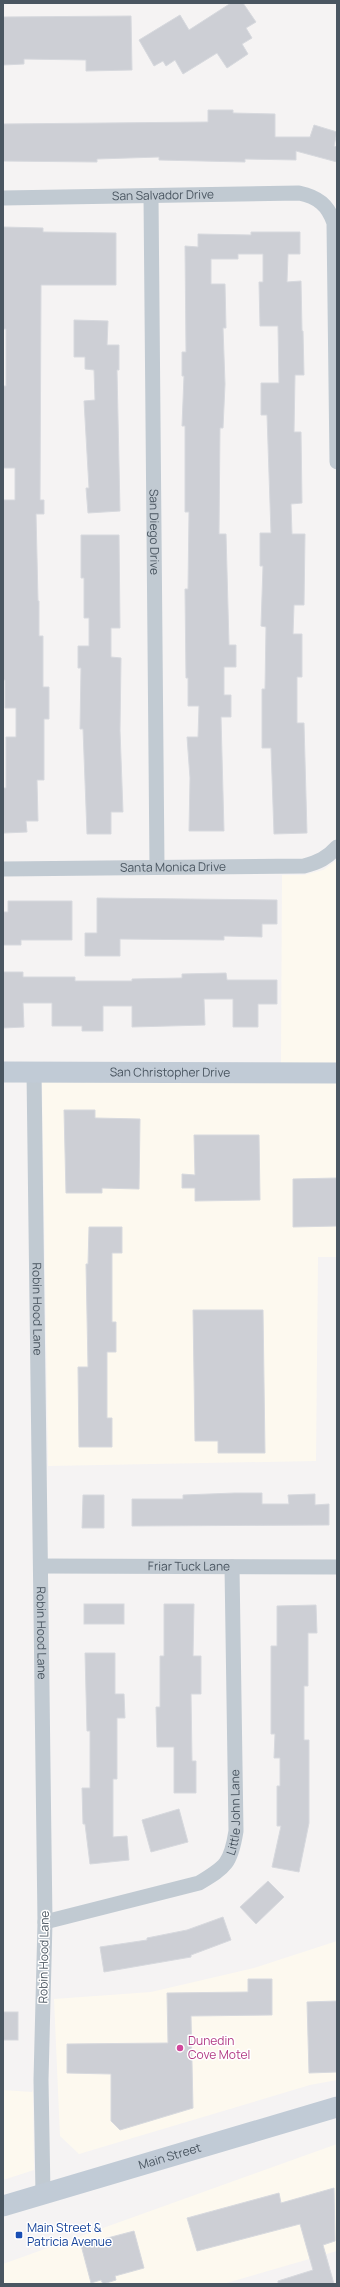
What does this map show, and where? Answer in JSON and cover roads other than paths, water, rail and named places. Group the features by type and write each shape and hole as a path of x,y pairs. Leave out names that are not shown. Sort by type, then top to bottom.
{"main road":[{"name":"San Christopher Drive","path":"3,1072 337,1073"},
{"name":"Main Street","path":"3,2206 337,2106"}],"street":[{"name":"San Salvador Drive","path":"3,198 299,193 311,196 322,202 330,212 334,224 337,428"},
{"name":"San Diego Drive","path":"151,196 157,867"},
{"path":"337,428 337,462"},
{"name":"Santa Monica Drive","path":"3,869 304,866 319,862 329,856 337,847"},
{"name":"Robin Hood Lane","path":"34,1072 45,1922 41,2080 43,2194"},
{"name":"Friar Tuck Lane","path":"41,1566 337,1567"},
{"name":"Little John Lane","path":"45,1922 199,1883 221,1870 232,1852 236,1831 232,1567"}],"place":[{"name":"Dunedin Cove Motel","path":"180,2048"},
{"name":"Main Street & Patricia Avenue","path":"19,2235"}]}
